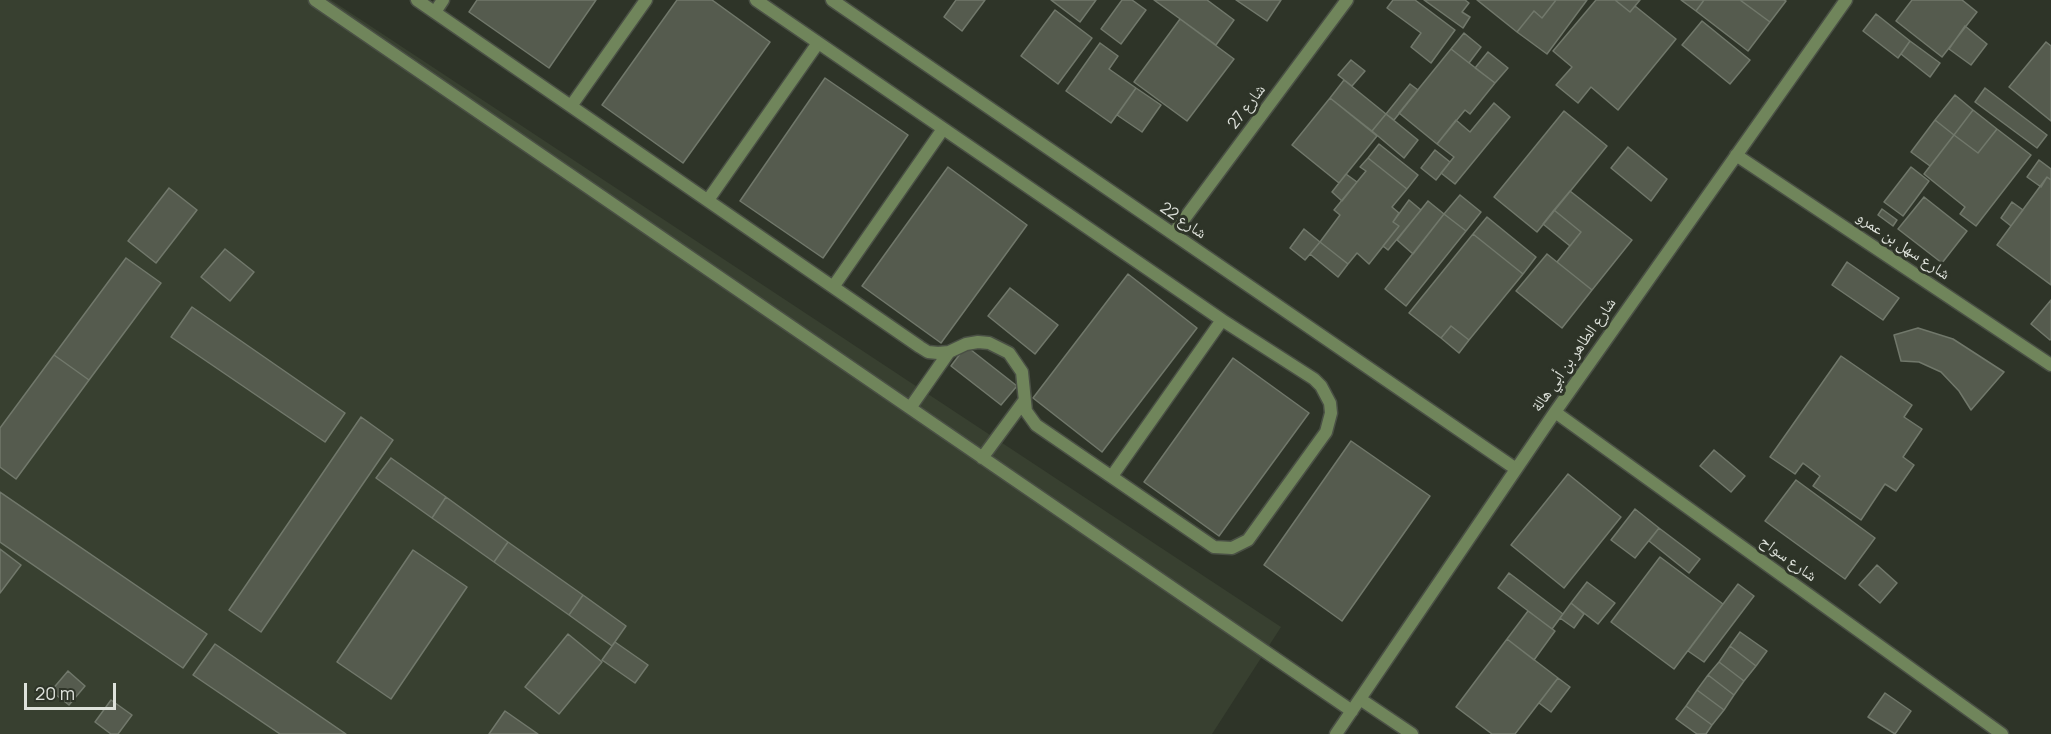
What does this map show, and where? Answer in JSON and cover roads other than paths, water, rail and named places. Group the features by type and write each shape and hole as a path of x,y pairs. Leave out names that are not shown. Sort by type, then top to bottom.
{"street":[{"path":"315,0 1352,711"},
{"path":"417,0 928,352 949,352 966,344 978,342 989,343 1009,353 1022,372 1024,401 1030,419 1036,425 1206,543 1214,547 1232,548 1248,540 1326,432 1331,413 1330,403 1321,386 1314,379 1222,320 756,0"},
{"path":"435,12 443,0"},
{"path":"572,106 646,0"},
{"name":"شارع 22","path":"832,0 1516,469"},
{"name":"شارع 27","path":"1173,234 1347,0"},
{"name":"شارع الطاهر بن أبي هالة","path":"1336,734 1555,412 1846,0"},
{"path":"708,200 818,43"},
{"path":"833,287 944,129"},
{"name":"شارع سهل بن عمرو","path":"1736,155 2051,365"},
{"path":"1112,476 1222,320"},
{"path":"910,408 949,352"},
{"path":"982,458 1024,401"},
{"name":"شارع سواح","path":"1555,412 2001,734"},
{"path":"1360,699 1412,734"}]}
